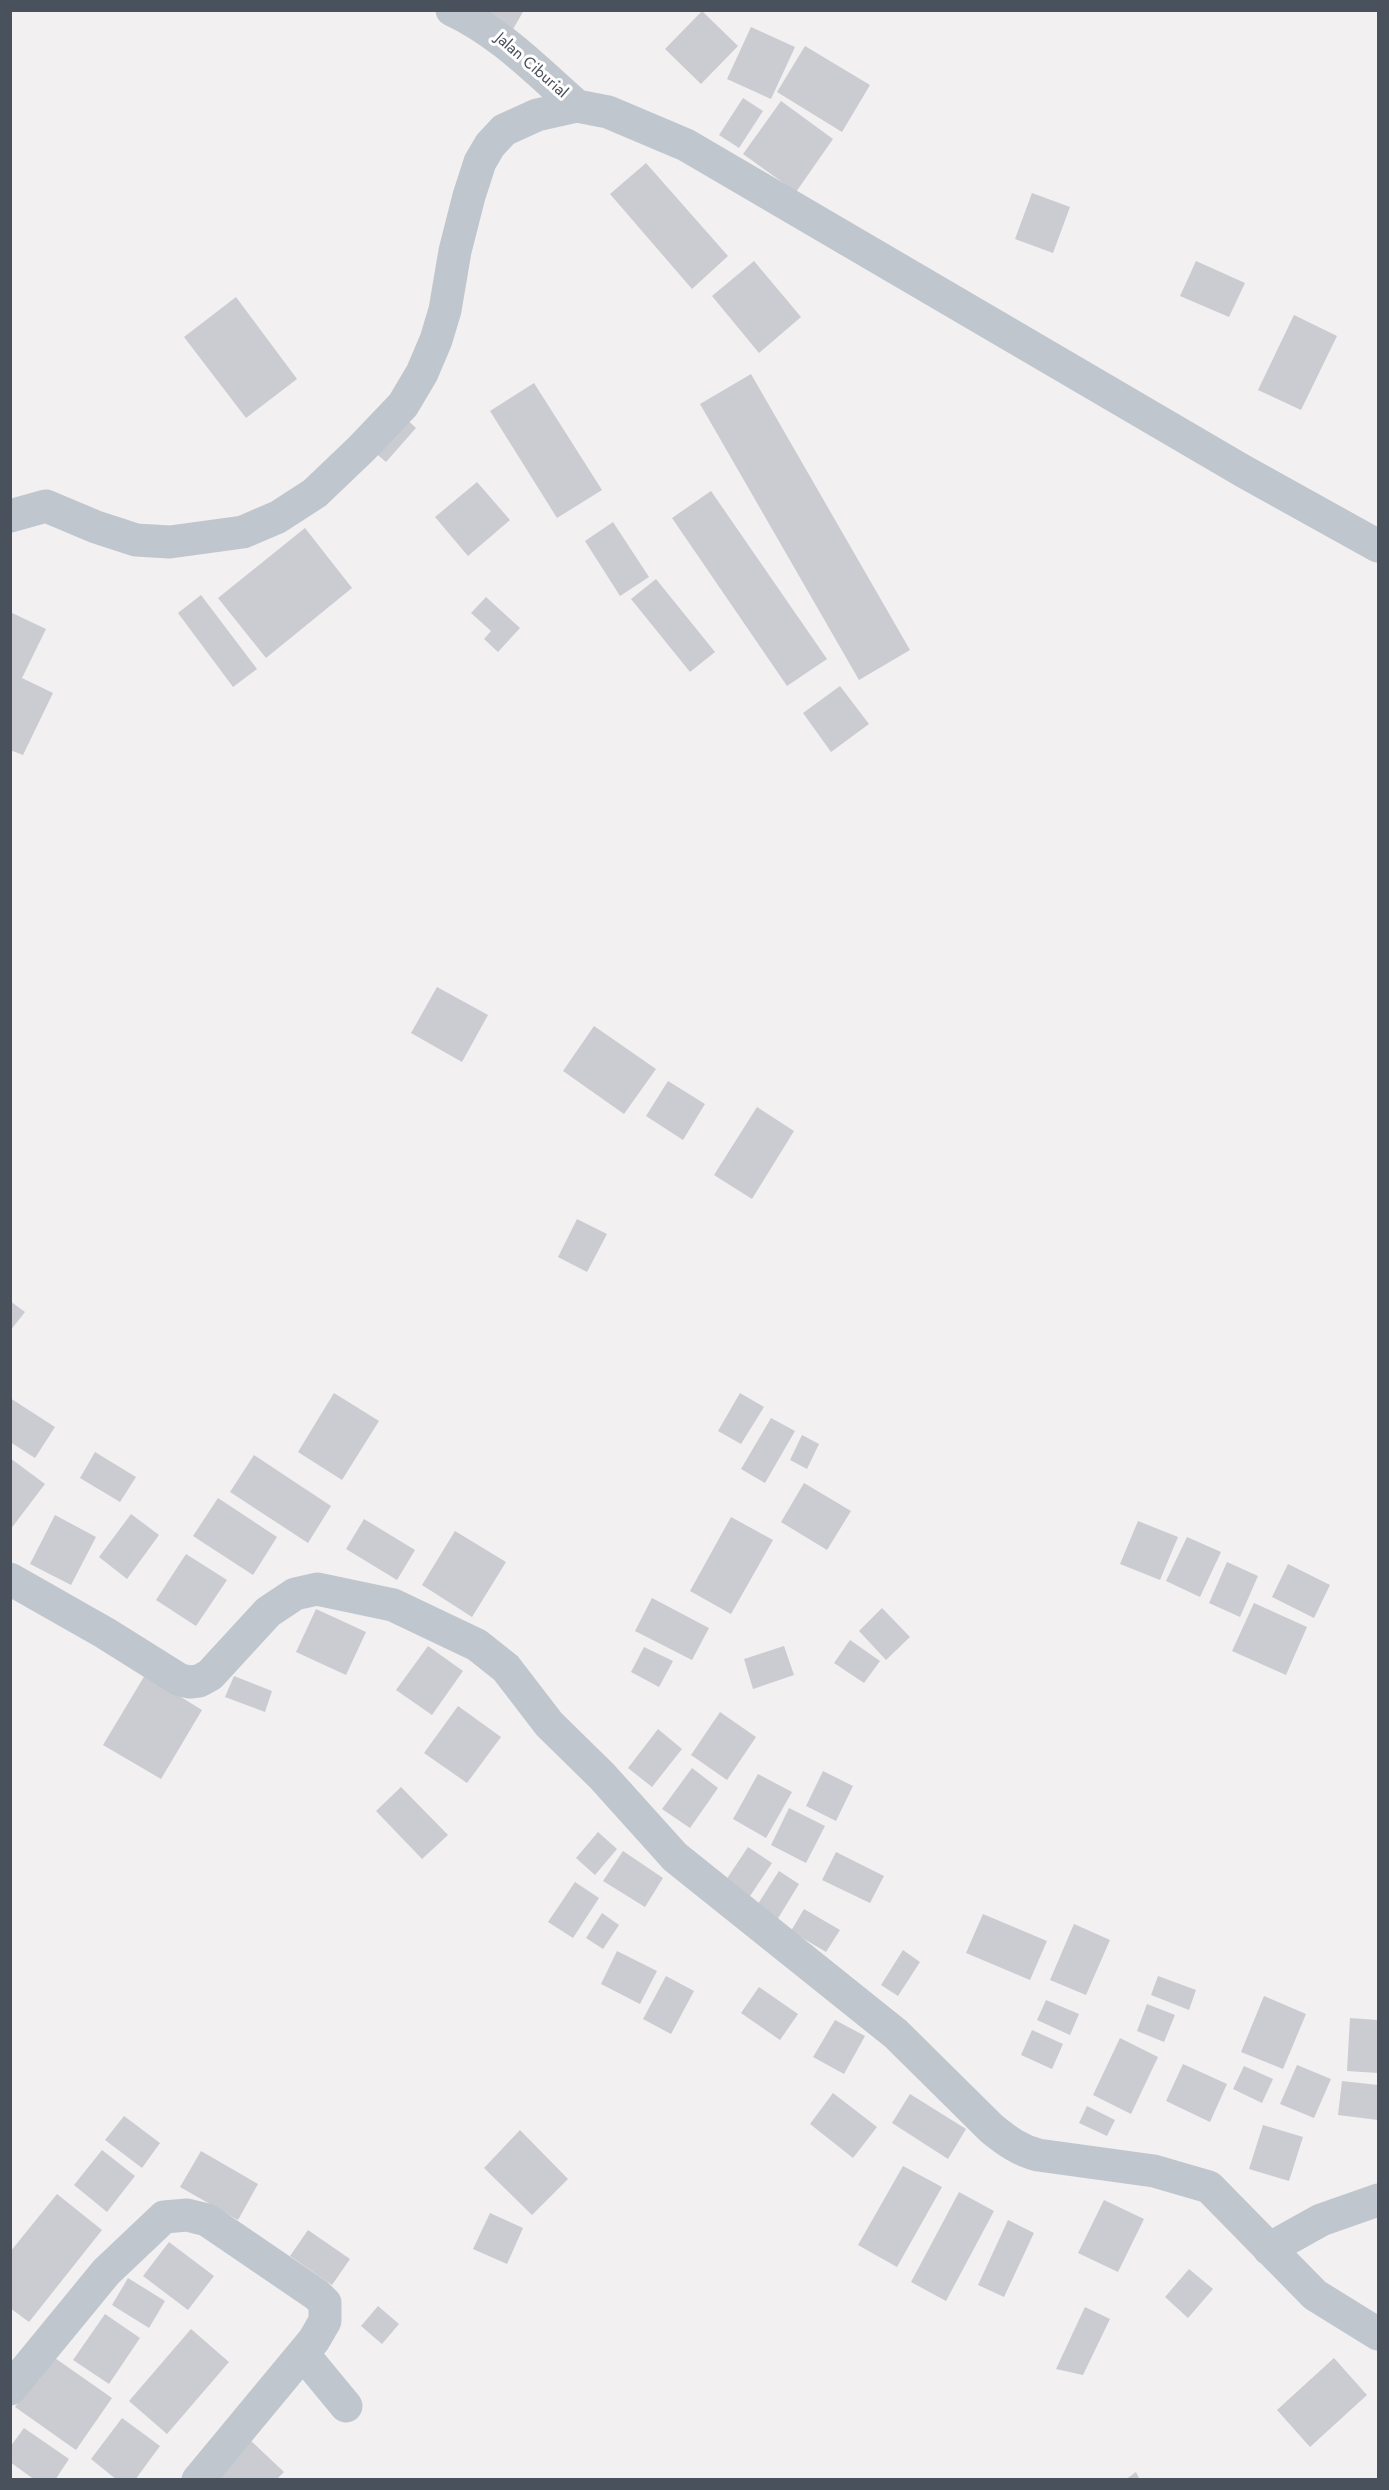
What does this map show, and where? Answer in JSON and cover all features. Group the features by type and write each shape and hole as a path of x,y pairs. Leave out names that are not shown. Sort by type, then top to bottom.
{"street":[{"name":"Jalan Ciburial","path":"452,10 473,20 493,34 577,106"},
{"path":"10,516 46,506 96,527 136,540 170,542 243,532 278,517 315,493 403,405 422,373 436,340 445,310 455,251 469,196 480,162 489,145 504,130 520,121 577,106 608,112 686,145 1233,465 1378,546"},
{"path":"10,1579 105,1633 180,1680 190,1682 204,1678 217,1669 268,1612 295,1594 317,1589 393,1605 477,1645 506,1668 549,1724 602,1776 675,1857 896,2034 992,2129 1010,2143 1023,2151 1038,2155 1154,2171 1209,2187 1315,2295 1378,2334"},
{"path":"1269,2249 1321,2220 1378,2200"},
{"path":"10,2389 106,2272 164,2217 188,2215 207,2220 316,2295 325,2303 325,2320 303,2354 198,2480"},
{"path":"303,2354 346,2406"}],"building":[{"path":"476,10 524,10 512,31"},
{"path":"702,11 738,46 701,84 665,49"},
{"path":"751,27 795,47 771,99 727,79"},
{"path":"805,46 870,85 842,132 777,92"},
{"path":"743,98 763,111 739,148 719,135"},
{"path":"781,101 833,139 796,192 743,154"},
{"path":"646,163 728,256 692,289 610,194"},
{"path":"1032,193 1070,207 1053,253 1015,239"},
{"path":"754,261 801,317 759,353 712,296"},
{"path":"1196,261 1245,283 1229,317 1180,296"},
{"path":"236,297 297,379 246,418 184,337"},
{"path":"1294,315 1337,336 1301,410 1258,390"},
{"path":"751,374 910,650 859,680 700,404"},
{"path":"534,383 602,490 557,518 490,411"},
{"path":"402,415 416,428 386,462 372,450"},
{"path":"477,482 510,520 468,556 435,517"},
{"path":"711,491 827,659 787,686 672,518"},
{"path":"613,522 649,577 620,596 585,541"},
{"path":"305,528 352,588 266,658 218,598"},
{"path":"656,579 715,652 690,672 631,599"},
{"path":"201,595 257,669 233,687 178,613"},
{"path":"486,597 520,628 498,652 484,639 491,631 471,613"},
{"path":"10,612 46,629 22,678 53,693 23,755 10,750"},
{"path":"840,686 869,724 831,752 803,713"},
{"path":"437,987 488,1015 462,1062 411,1033"},
{"path":"594,1026 656,1069 624,1114 563,1071"},
{"path":"668,1081 705,1104 683,1140 646,1116"},
{"path":"757,1107 794,1131 752,1199 714,1175"},
{"path":"577,1219 607,1234 587,1272 558,1257"},
{"path":"10,1301 25,1312 10,1331"},
{"path":"334,1393 379,1421 342,1480 298,1452"},
{"path":"740,1393 764,1407 741,1444 718,1431"},
{"path":"10,1398 55,1427 35,1458 10,1442"},
{"path":"771,1418 795,1431 765,1483 741,1469"},
{"path":"802,1435 819,1444 807,1469 790,1460"},
{"path":"95,1452 136,1477 120,1502 80,1478"},
{"path":"254,1455 331,1506 308,1543 230,1492"},
{"path":"10,1458 45,1484 10,1530"},
{"path":"804,1483 851,1511 827,1550 781,1522"},
{"path":"218,1498 277,1537 253,1575 193,1536"},
{"path":"131,1514 159,1535 127,1579 99,1557"},
{"path":"55,1515 96,1537 71,1585 30,1564"},
{"path":"731,1517 773,1540 731,1614 690,1591"},
{"path":"364,1519 415,1550 397,1580 346,1549"},
{"path":"1138,1521 1178,1537 1160,1580 1120,1564"},
{"path":"455,1531 506,1562 472,1617 422,1585"},
{"path":"1187,1537 1221,1552 1200,1597 1166,1581"},
{"path":"186,1554 227,1580 196,1626 156,1600"},
{"path":"1227,1562 1258,1576 1240,1617 1209,1603"},
{"path":"1288,1564 1330,1585 1314,1618 1272,1597"},
{"path":"652,1598 709,1628 692,1660 635,1631"},
{"path":"1254,1603 1307,1627 1286,1675 1232,1651"},
{"path":"882,1608 910,1637 886,1660 859,1631"},
{"path":"316,1609 366,1632 346,1675 296,1652"},
{"path":"850,1640 880,1661 864,1683 834,1663"},
{"path":"428,1646 463,1671 432,1715 396,1690"},
{"path":"784,1646 794,1675 753,1689 744,1659"},
{"path":"644,1647 673,1661 659,1687 631,1672"},
{"path":"145,1675 202,1710 161,1779 103,1745"},
{"path":"234,1676 272,1691 265,1712 225,1697"},
{"path":"458,1706 501,1737 467,1783 424,1753"},
{"path":"720,1712 756,1737 727,1780 691,1755"},
{"path":"658,1729 682,1749 652,1787 628,1768"},
{"path":"692,1768 718,1788 690,1828 662,1809"},
{"path":"823,1771 853,1786 836,1821 806,1806"},
{"path":"758,1774 792,1792 766,1838 733,1819"},
{"path":"401,1787 448,1835 422,1859 376,1811"},
{"path":"789,1808 825,1826 806,1863 771,1845"},
{"path":"598,1832 617,1849 595,1875 576,1858"},
{"path":"748,1847 772,1863 748,1899 724,1883"},
{"path":"623,1851 663,1878 645,1907 603,1881"},
{"path":"836,1852 884,1876 870,1903 822,1880"},
{"path":"779,1871 799,1884 777,1920 756,1907"},
{"path":"575,1882 599,1898 573,1938 548,1922"},
{"path":"804,1909 840,1930 826,1952 791,1931"},
{"path":"602,1913 619,1925 603,1949 586,1938"},
{"path":"983,1914 1047,1941 1030,1980 966,1953"},
{"path":"1074,1924 1110,1940 1086,1995 1050,1980"},
{"path":"903,1950 920,1962 898,1996 881,1985"},
{"path":"617,1951 657,1971 640,2004 601,1984"},
{"path":"666,1976 694,1991 671,2034 643,2019"},
{"path":"1158,1976 1196,1990 1189,2010 1151,1995"},
{"path":"759,1987 798,2014 780,2040 741,2013"},
{"path":"1264,1996 1306,2014 1283,2069 1241,2052"},
{"path":"1046,2000 1079,2014 1070,2035 1037,2020"},
{"path":"1147,2004 1175,2015 1164,2042 1137,2031"},
{"path":"1350,2018 1378,2020 1378,2073 1347,2071"},
{"path":"835,2020 865,2036 844,2074 813,2057"},
{"path":"1032,2030 1063,2044 1052,2069 1021,2055"},
{"path":"1120,2038 1158,2057 1131,2114 1093,2095"},
{"path":"1183,2064 1227,2084 1210,2122 1166,2101"},
{"path":"1297,2065 1331,2079 1314,2118 1280,2104"},
{"path":"1244,2066 1273,2079 1262,2103 1233,2089"},
{"path":"1342,2081 1378,2085 1378,2120 1338,2115"},
{"path":"833,2093 877,2127 853,2158 810,2124"},
{"path":"910,2094 966,2129 948,2159 892,2123"},
{"path":"1087,2106 1115,2120 1107,2136 1079,2123"},
{"path":"124,2116 160,2143 142,2168 105,2140"},
{"path":"1263,2125 1303,2137 1289,2181 1249,2169"},
{"path":"520,2130 568,2179 532,2215 484,2168"},
{"path":"102,2150 135,2176 107,2212 74,2185"},
{"path":"201,2151 258,2184 238,2220 180,2187"},
{"path":"903,2166 942,2187 897,2267 858,2245"},
{"path":"959,2192 994,2211 946,2301 911,2282"},
{"path":"57,2194 102,2230 29,2322 10,2308 10,2252"},
{"path":"1104,2200 1144,2219 1118,2272 1078,2253"},
{"path":"490,2213 523,2228 507,2264 473,2249"},
{"path":"1008,2220 1034,2233 1004,2297 978,2285"},
{"path":"308,2230 350,2259 332,2285 290,2256"},
{"path":"169,2242 214,2276 188,2310 143,2276"},
{"path":"1189,2269 1213,2289 1188,2318 1165,2297"},
{"path":"128,2278 165,2301 149,2328 112,2305"},
{"path":"378,2306 399,2324 382,2344 361,2326"},
{"path":"1085,2307 1110,2319 1083,2375 1056,2369"},
{"path":"105,2314 140,2338 109,2384 73,2360"},
{"path":"191,2329 229,2362 167,2434 129,2401"},
{"path":"52,2356 112,2398 76,2450 15,2407"},
{"path":"1334,2358 1367,2395 1310,2447 1277,2410"},
{"path":"122,2418 160,2446 135,2480 117,2480 91,2459"},
{"path":"24,2428 69,2459 55,2480 35,2480 10,2462 10,2447"},
{"path":"249,2439 284,2472 276,2480 216,2480"},
{"path":"1136,2472 1140,2480 1125,2480"}]}
